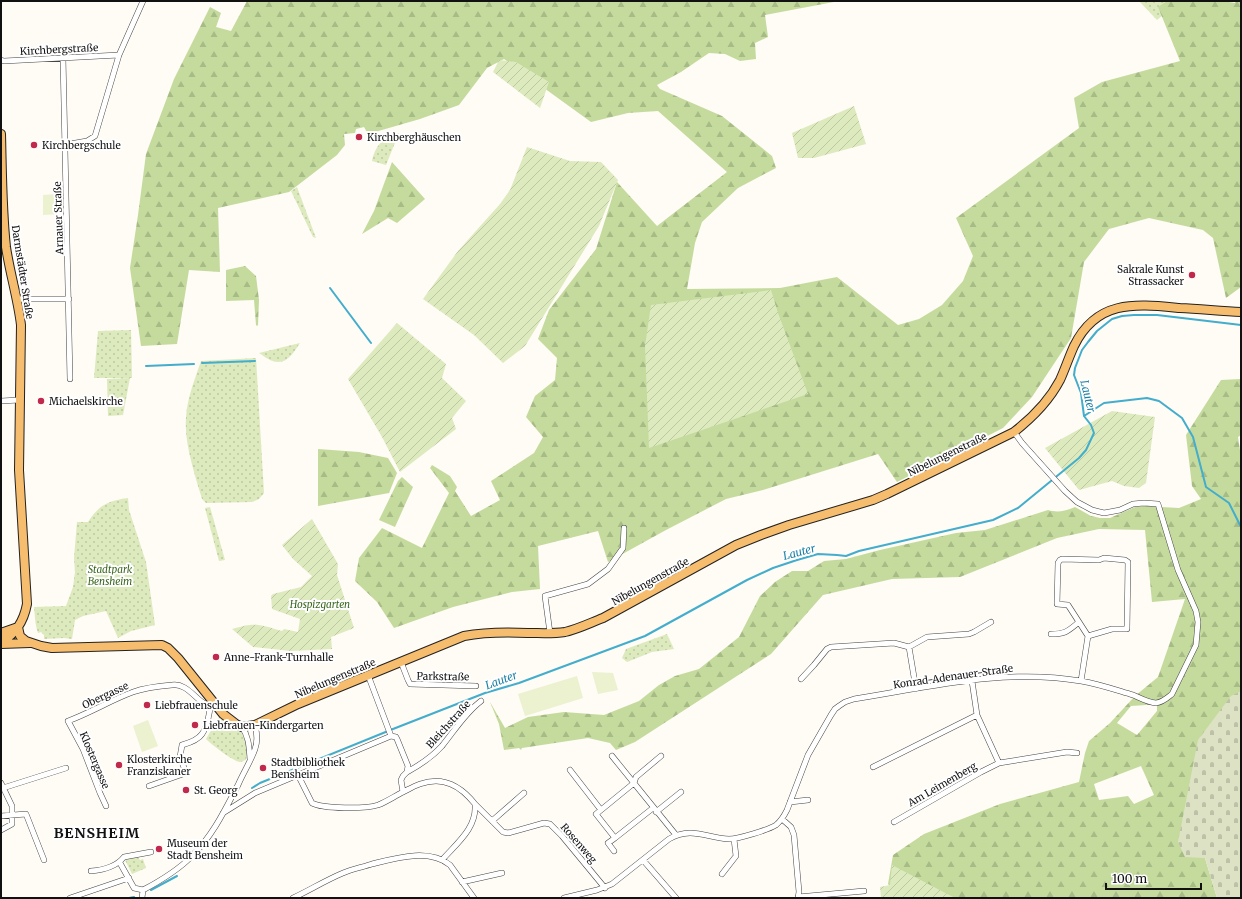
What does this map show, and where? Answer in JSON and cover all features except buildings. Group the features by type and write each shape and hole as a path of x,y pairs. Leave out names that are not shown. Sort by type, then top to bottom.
{"main road":[{"name":"Darmstädter Straße","path":"1,134 6,246 21,325 19,470 27,604 18,627"},
{"name":"Nibelungenstraße","path":"242,727 254,725 298,704 464,636 478,633 501,632 564,632 603,618 736,545 789,525 873,500 887,494 1014,432 1029,420 1044,404 1060,380 1074,347 1086,327 1094,319 1117,308 1138,306 1241,312"},
{"path":"1,633 18,627"},
{"path":"1,643 13,635 18,627"},
{"path":"18,627 34,644"},
{"path":"1,643 34,644 52,648 162,646 168,648 178,658 212,704 236,724 242,727"}],"street":[{"path":"64,145 81,143 95,136 119,54 143,1"},
{"name":"Kirchbergstraße","path":"1,60 119,54"},
{"name":"Arnauer Straße","path":"63,58 70,379"},
{"path":"16,299 69,299"},
{"path":"1,400 19,400"},
{"name":"Konrad-Adenauer-Straße","path":"782,819 808,755 835,709 845,702 854,699 1008,676 1053,677 1081,681 1111,688 1152,703 1166,700 1176,688 1196,646 1198,622 1196,610 1178,570 1158,504 1133,504 1120,510 1104,513 1092,510 1077,502 1060,485 1022,444 1014,432"},
{"path":"550,633 545,596 588,584 608,569 623,548 624,528"},
{"path":"1081,681 1088,636 1068,605 1057,604 1058,561 1062,559 1099,560 1104,558 1128,560 1127,629 1112,629 1088,636"},
{"path":"801,679 827,649 831,647 894,643 909,646 927,637 972,633 991,622"},
{"path":"1051,634 1066,633 1079,622"},
{"path":"909,646 916,689"},
{"name":"Parkstraße","path":"400,662 410,684 476,686"},
{"path":"368,675 391,735 397,738 407,761 407,772 401,780 405,791"},
{"path":"972,681 977,715 999,763"},
{"name":"Obergasse","path":"68,720 79,717 134,691 172,684 184,686 202,702 212,704"},
{"name":"Bleichstraße","path":"407,772 428,759 441,747 472,708 481,701"},
{"path":"149,786 186,773 180,757 182,745 192,742 202,734 212,704"},
{"path":"872,767 977,715"},
{"name":"Klostergasse","path":"68,720 83,749 106,806"},
{"path":"120,863 134,888 143,890 175,870 192,857 223,814 256,748 257,735 254,725"},
{"path":"242,727 247,734 250,760"},
{"path":"223,814 255,793 298,776 391,735"},
{"name":"Am Leimenberg","path":"894,822 999,763 1067,752 1077,753"},
{"path":"612,756 676,835"},
{"path":"615,838 596,814 634,783 636,777 662,756"},
{"path":"1,830 12,824 12,806 2,786 66,768"},
{"path":"570,770 601,810"},
{"name":"Rosenweg","path":"298,776 312,803 341,808 376,806 420,784 435,781 454,785 502,832 508,832 544,823 550,824 562,836 605,888"},
{"path":"614,852 608,843 681,792"},
{"path":"492,821 524,793"},
{"path":"790,802 808,800"},
{"path":"442,860 470,828 476,812 475,804"},
{"path":"1,816 26,814 44,860"},
{"path":"564,898 605,888 676,835 692,832 724,839 734,839 769,828 782,819 790,827 794,835 798,897 831,896 864,891"},
{"path":"722,874 736,856 734,839"},
{"path":"91,871 107,868 120,863 124,857 151,852"},
{"path":"293,898 343,872 388,860 411,856 430,857 442,860 450,865 474,898"},
{"path":"643,860 676,898"},
{"path":"462,882 502,873"},
{"path":"70,898 129,878"},
{"path":"142,898 143,890"}],"green space":[{"path":"247,1 839,1 765,15 768,37 755,43 756,59 740,61 725,54 709,53 681,72 657,85 660,89 722,116 772,156 776,168 738,188 702,222 695,243 687,289 780,288 837,277 898,325 919,319 942,305 963,281 973,256 956,218 1079,128 1074,98 1102,82 1180,61 1158,7 1167,1 1223,1 1235,3 1235,1 1241,1 1241,287 1226,298 1213,238 1203,230 1149,218 1109,229 1084,262 1071,338 1032,397 1003,428 897,482 878,454 763,490 726,499 608,562 598,531 538,546 540,589 512,592 453,607 394,628 377,602 355,581 359,558 382,528 422,548 449,493 430,468 432,465 450,476 457,487 455,491 471,516 500,500 491,481 534,453 543,437 526,417 535,396 555,380 557,358 538,339 549,310 596,249 617,182 657,226 727,172 658,111 628,113 591,122 504,59 487,68 459,105 420,119 368,134 364,127 356,129 355,133 344,134 345,145 337,155 289,192 218,208 220,272 189,270 177,344 141,346 130,268 146,154 174,79 210,7 221,13 216,27 231,31"},
{"path":"1139,1 1173,1 1167,12 1157,20"},
{"path":"499,60 516,62 549,82 540,108 493,72"},
{"path":"854,106 866,144 814,158 798,158 792,133"},
{"path":"399,133 386,165 372,161 381,142"},
{"path":"527,147 570,161 601,162 618,180 599,226 525,346 503,363 474,335 423,299 458,251 500,204 510,190"},
{"path":"392,162 425,199 397,223 388,218 362,234 374,211"},
{"path":"297,187 316,238 313,237 291,191"},
{"path":"58,194 59,214 43,215 43,195"},
{"path":"245,266 256,276 259,300 257,326 254,300 226,301 226,270"},
{"path":"771,290 808,394 649,448 645,346 651,305"},
{"path":"397,323 446,364 442,378 466,401 452,418 456,429 400,472 382,437 348,379"},
{"path":"131,330 132,378 94,378 98,331"},
{"path":"300,343 289,357 282,362 267,359 259,353"},
{"path":"256,358 264,493 259,499 252,502 206,503 202,499 193,469 188,448 186,428 188,403 196,375 201,361"},
{"path":"130,378 123,415 108,416 107,379"},
{"path":"1241,379 1241,435 1238,437 1241,457 1241,855 1205,858 1217,898 900,898 888,884 893,855 924,834 1000,804 1079,782 1089,741 1110,723 1135,696 1158,677 1185,599 1152,602 1145,530 1099,529 1057,538 960,577 892,579 823,595 771,654 635,742 616,750 610,743 588,738 522,748 521,750 519,748 504,750 499,724 490,702 505,728 528,717 564,712 604,715 639,701 659,685 675,676 699,669 739,637 760,596 775,582 792,571 808,571 824,561 846,559 956,533 985,530 1048,510 1062,511 1075,507 1091,516 1110,518 1135,507 1144,506 1179,508 1201,499 1192,486 1186,435 1221,380","holes":["1157,703 1157,711 1137,735 1117,723 1131,706","1141,766 1154,795 1134,804 1128,796 1099,800 1094,784"]},
{"path":"1112,411 1155,417 1146,483 1139,488 1124,486 1112,481 1079,490 1045,448"},
{"path":"318,449 359,452 388,458 397,473 389,493 318,506"},
{"path":"402,477 413,487 395,527 379,520 398,481"},
{"name":"Stadtpark Bensheim","path":"128,498 129,510 146,562 155,625 131,631 118,638 106,611 83,616 75,620 72,639 44,639 44,635 41,632 38,633 34,607 66,606 73,587 75,572 74,558 77,522 88,522 96,511 105,504 115,500"},
{"path":"210,507 225,560 219,561 205,508"},
{"name":"Hospizgarten","path":"312,519 338,564 337,575 354,628 331,637 332,649 291,651 253,647 232,629 246,625 257,625 282,631 284,629 298,632 300,619 272,609 271,596 273,594 301,587 312,576 293,559 282,545"},
{"path":"667,634 674,649 652,652 627,662 622,658 626,649"},
{"path":"592,672 613,673 618,690 598,694"},
{"path":"577,676 583,698 525,716 518,694"},
{"path":"1241,691 1241,898 1217,898 1205,858 1185,857 1178,842 1198,740 1231,696"},
{"path":"219,717 241,732 245,737 247,742 246,760 240,762 233,759 206,739"},
{"path":"148,720 158,746 142,752 133,726"},
{"path":"137,856 140,860 143,859 146,868 132,874 125,860"},
{"path":"892,865 955,898 881,898 880,887 890,885"}],"waterway":[{"path":"330,288 371,343"},
{"name":"Lauter","path":"252,788 260,783 485,693 519,683 645,636 747,580 773,568 818,554 846,556 859,551 993,520 1018,508 1079,458 1086,450 1094,433 1091,425 1084,416 1081,393 1074,375 1075,368 1082,350 1088,342 1097,331 1112,319 1122,316 1157,315 1241,325"},
{"path":"202,363 255,361"},
{"path":"146,366 194,364"},
{"path":"1084,416 1104,403 1147,398 1159,401 1182,418 1193,437 1206,487 1229,503 1241,527"},
{"name":"Lauter","path":"151,890 177,876"},
{"name":"Lauter","path":"129,898 134,897"}],"place":[{"name":"Kirchberghäuschen","path":"359,137"},
{"name":"Kirchbergschule","path":"34,145"},
{"name":"Sakrale Kunst Strassacker","path":"1192,275"},
{"name":"Michaelskirche","path":"41,401"},
{"name":"Anne-Frank-Turnhalle","path":"216,657"},
{"name":"Liebfrauenschule","path":"147,705"},
{"name":"Liebfrauen-Kindergarten","path":"195,725"},
{"name":"Klosterkirche Franziskaner","path":"119,765"},
{"name":"Stadtbibliothek Bensheim","path":"263,768"},
{"name":"St. Georg","path":"186,790"},
{"name":"Museum der Stadt Bensheim","path":"159,849"}],"district":[{"name":"BENSHEIM","path":"97,833"}]}
